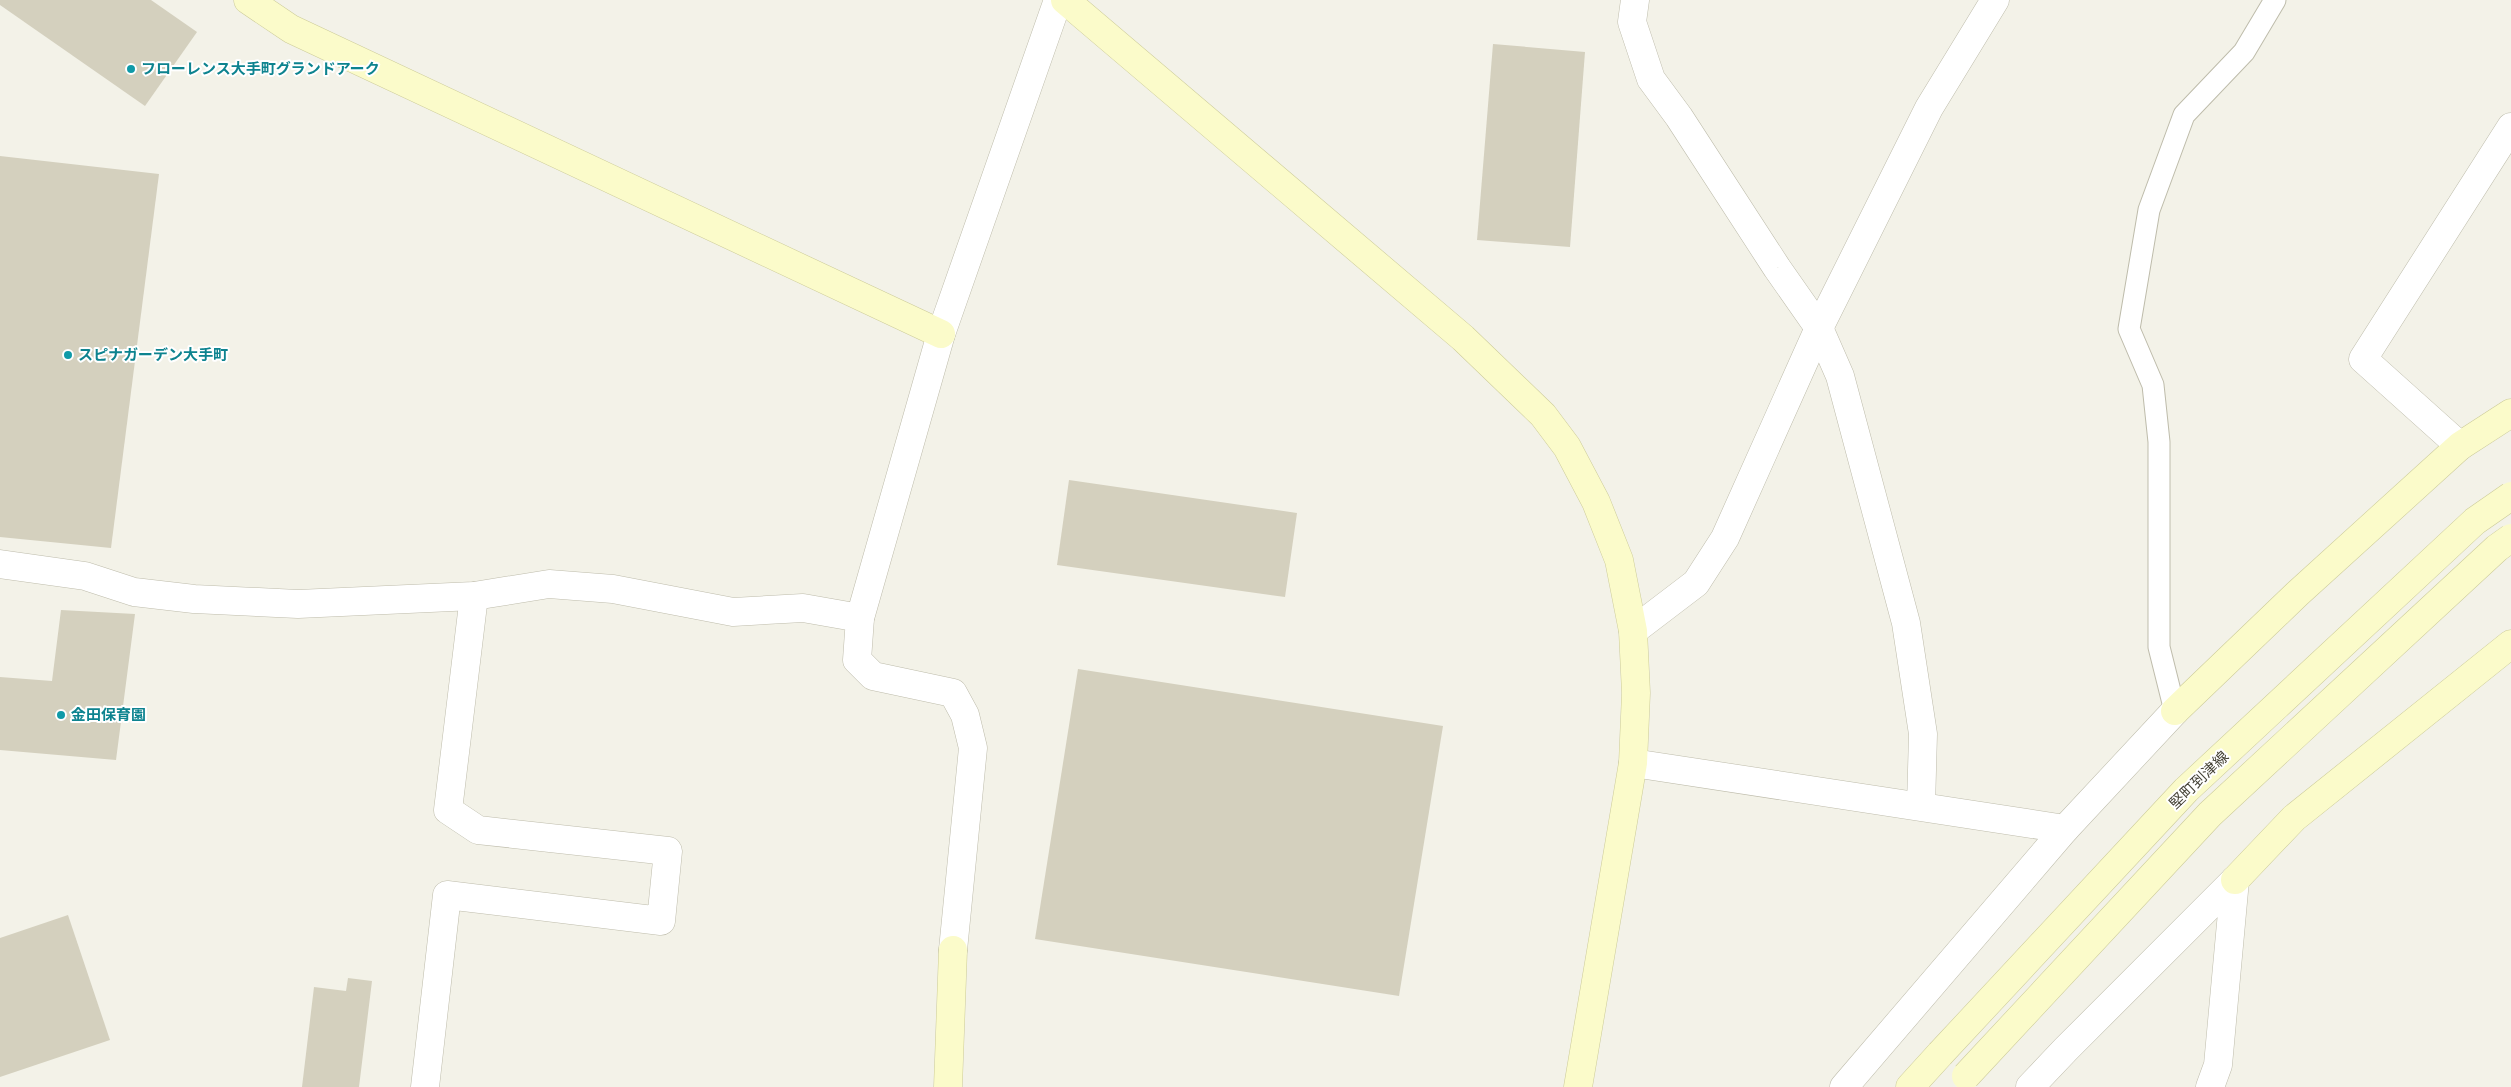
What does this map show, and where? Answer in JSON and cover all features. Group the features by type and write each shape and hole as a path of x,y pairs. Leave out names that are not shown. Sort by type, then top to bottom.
{"street":[{"path":"248,0 291,29 941,334"},
{"path":"948,1087 953,950 973,748 965,715 953,693 873,676 857,660 860,618 941,334 1058,0"},
{"path":"1065,0 1463,338 1543,415 1567,446 1596,502 1619,560 1633,631 1636,693 1633,763 1578,1087"},
{"path":"1635,0 1632,22 1651,79 1679,117 1777,268 1819,328 1840,376 1906,623 1922,734 1921,806"},
{"path":"1633,631 1696,583 1725,538 1819,328 1929,108 1995,0"},
{"path":"2460,446 2363,359 2511,127"},
{"path":"1844,1087 2065,828 2175,711 2297,594 2460,446 2511,413"},
{"name":"堅町到津線","path":"1910,1087 2186,790 2475,521 2511,496"},
{"path":"1962,1082 2210,814 2490,554 2511,538"},
{"path":"0,564 85,576 134,592 194,599 298,604 474,596 549,584 613,589 733,612 803,608 860,618"},
{"path":"425,1087 447,895 661,921 662,912 668,851 478,830 448,810 474,596"},
{"path":"2030,1087 2066,1048 2294,818 2511,644"},
{"path":"1633,763 2065,828"},
{"path":"2210,1087 2218,1065 2234,880"}],"lane":[{"path":"2175,711 2159,648 2159,442 2153,385 2129,329 2149,210 2184,116 2244,52 2275,0"}],"building":[{"name":"フローレンス大手町グランドアーク","path":"0,0 151,0 197,32 145,106 0,5"},
{"path":"1493,44 1585,52 1570,247 1477,240"},
{"name":"スピナガーデン大手町","path":"0,156 159,174 111,548 0,537"},
{"path":"1069,480 1297,513 1285,597 1057,565"},
{"name":"金田保育園","path":"61,610 135,614 116,760 0,750 0,677 52,681"},
{"path":"1078,669 1443,726 1399,996 1035,939"},
{"path":"68,915 110,1040 0,1077 0,938"},
{"path":"348,978 372,981 359,1087 302,1087 314,987 346,991"}],"place":[{"name":"フローレンス大手町グランドアーク","path":"131,69"},
{"name":"スピナガーデン大手町","path":"68,355"},
{"name":"金田保育園","path":"61,715"}]}
